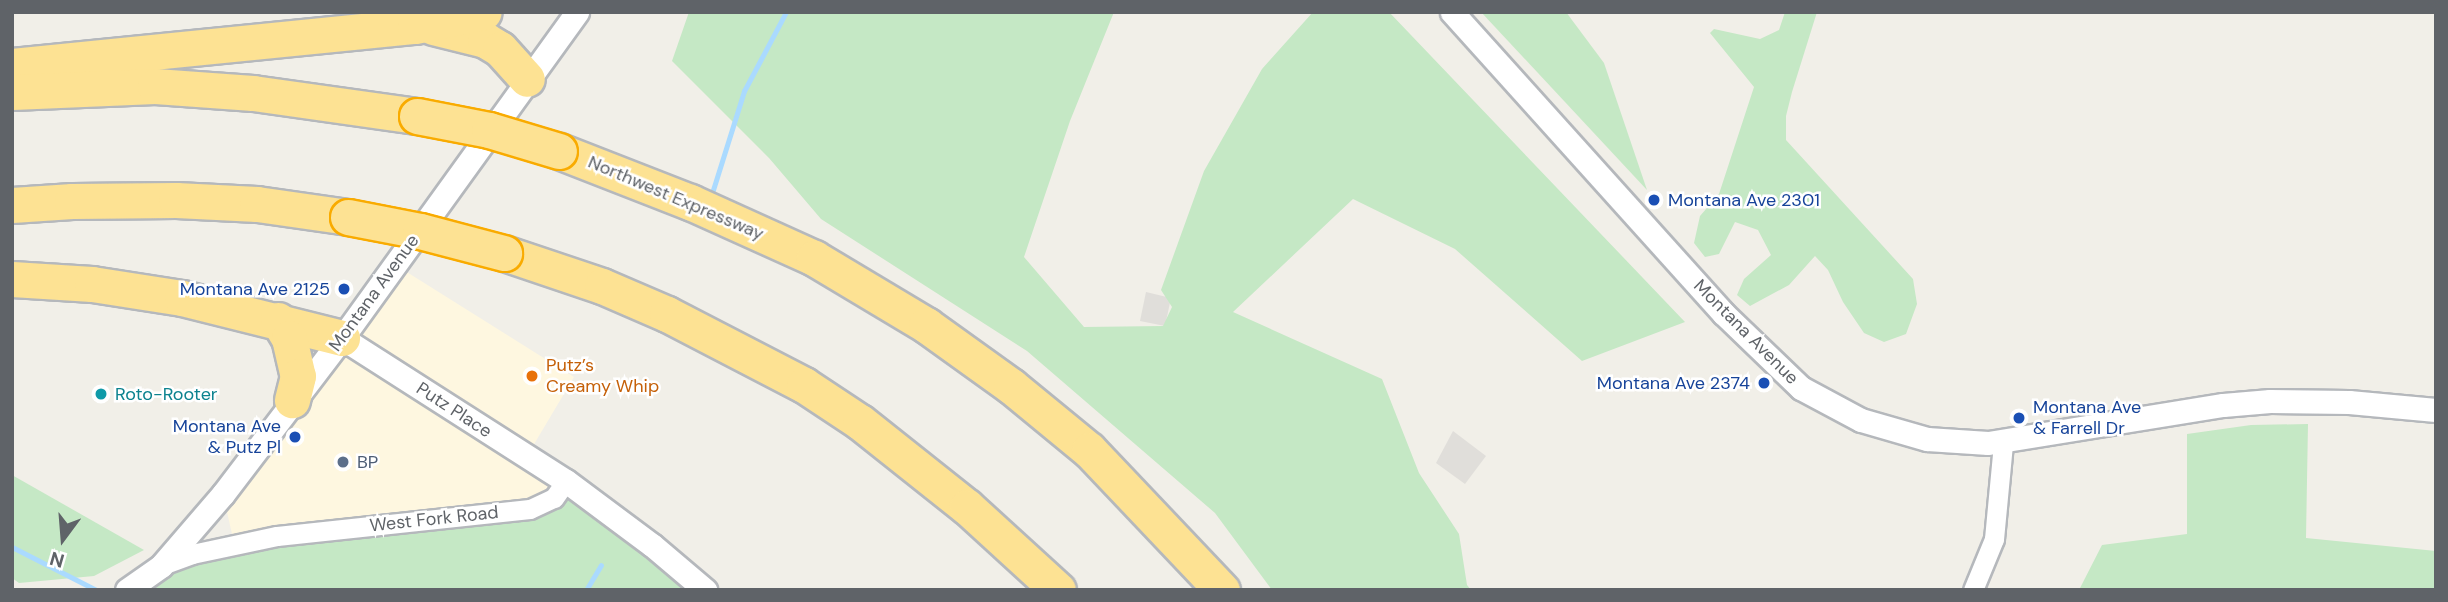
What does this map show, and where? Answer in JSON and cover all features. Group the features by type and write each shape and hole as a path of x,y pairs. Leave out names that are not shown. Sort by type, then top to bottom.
{"highway":[{"path":"12,66 415,26 484,12"},
{"path":"415,26 454,30 485,40 500,49 527,79"},
{"name":"Northwest Expressway","path":"12,92 155,86 265,94 417,116 489,130 559,150 690,201 814,258 926,326 1011,386 1089,450 1222,590"},
{"path":"12,205 72,201 176,200 257,204 420,231 504,253 602,286 667,314 804,385 860,422 946,491 1058,590"},
{"path":"12,279 92,284 182,298 342,338"},
{"path":"278,320 289,338 298,376 292,400"}],"street":[{"name":"Montana Avenue","path":"161,566 223,495 292,400 342,338 577,12"},
{"name":"Montana Avenue","path":"1452,12 1723,313 1801,388 1834,407 1890,430 1957,443 2003,443 2223,405 2270,401 2322,400 2436,410"},
{"name":"Putz Place","path":"342,338 566,481"},
{"path":"1973,590 1994,539 2003,443"},
{"path":"566,481 652,545 705,590"},
{"name":"West Fork Road","path":"127,590 161,566 192,554 277,536 530,509 554,498 566,481"}],"shaded area":[{"path":"394,264 574,377 527,456 566,481 554,498 234,543 223,494"},
{"path":"1146,292 1171,298 1165,326 1140,321"},
{"path":"1453,431 1486,456 1465,484 1436,463"}],"green space":[{"path":"689,12 1114,12 1070,121 1024,257 1084,327 1163,326 1172,307 1161,290 1204,171 1262,69 1313,12 1389,12 1685,322 1582,361 1455,249 1353,199 1233,312 1382,379 1419,473 1459,534 1467,585 1471,590 1272,590 1215,513 1027,351 821,219 769,158 672,61"},
{"path":"1481,12 1566,12 1604,63 1647,190"},
{"path":"1785,12 1817,12 1786,116 1786,140 1913,279 1917,304 1906,334 1884,342 1864,333 1843,302 1828,270 1815,256 1789,285 1750,306 1737,295 1744,279 1771,255 1758,230 1735,222 1719,254 1705,257 1694,243 1700,216 1719,194 1754,87 1710,33 1714,29 1760,39 1779,30"},
{"path":"2308,424 2306,538 2436,551 2436,590 2079,590 2102,545 2187,534 2187,434 2251,425"},
{"path":"12,475 144,550 94,576 19,583 12,578"},
{"path":"566,481 705,590 127,590 192,554 529,509"}],"waterway":[{"path":"712,193 744,91 786,12"},
{"path":"12,547 96,590"},
{"path":"586,590 601,565"}],"place":[{"name":"Montana Ave 2301","path":"1654,200"},
{"name":"Montana Ave 2125","path":"344,289"},
{"name":"Putz’s Creamy Whip","path":"532,376"},
{"name":"Montana Ave 2374","path":"1764,383"},
{"name":"Roto-Rooter","path":"101,394"},
{"name":"Montana Ave & Farrell Dr","path":"2019,418"},
{"name":"Montana Ave & Putz Pl","path":"295,437"},
{"name":"BP","path":"343,462"}]}
